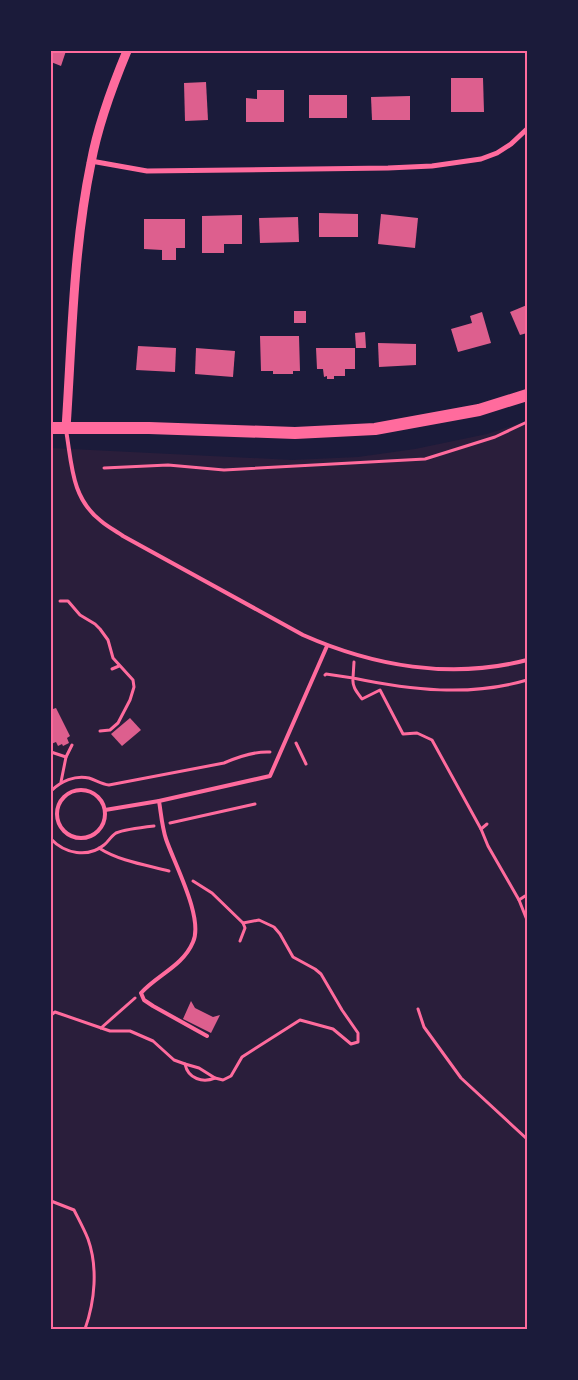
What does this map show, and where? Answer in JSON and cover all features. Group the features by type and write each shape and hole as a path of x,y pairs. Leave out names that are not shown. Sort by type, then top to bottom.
{"main road":[{"path":"51,428 295,433 375,430 479,410 527,395"}],"street":[{"path":"66,428 82,212 91,161 104,111 127,51"},
{"path":"91,161 147,171 432,166 481,159 498,153 527,129"}],"lane":[{"path":"66,428 74,483 89,510 101,521 123,536 286,626 327,646 392,665 456,670 493,667 527,660"},
{"path":"105,810 159,801 270,776 327,646"},
{"path":"78,790 87,791 95,795 101,801 105,810 102,827 88,837 79,838 70,836 63,830 57,814 63,798 70,792 78,790"},
{"path":"159,801 165,838 190,901 196,929 194,942 184,956 172,969 141,993 144,1000 153,1006 207,1036"}],"path":[{"path":"104,468 168,466 224,470 425,459 495,437 527,422"},
{"path":"60,601 68,601 80,615 100,629 108,640 113,658 133,680 134,687 130,700 114,728 100,730"},
{"path":"354,662 353,683 362,699 380,690 403,734 417,733 432,740 482,829 488,846 519,900 527,920"},
{"path":"112,669 119,666"},
{"path":"322,683 326,674 428,690 490,688 527,680"},
{"path":"299,736 295,744 306,764"},
{"path":"61,783 66,757 72,745"},
{"path":"51,752 66,757"},
{"path":"51,792 61,783 82,777 109,785 224,763 238,757 262,752 270,752"},
{"path":"51,839 65,850 79,853 87,852 100,848 115,834 189,820 255,804"},
{"path":"482,829 488,824"},
{"path":"519,900 525,896"},
{"path":"51,1015 55,1012 110,1031 130,1031 153,1041 174,1060 199,1068 215,1078 223,1080 228,1078 242,1056 300,1020 333,1029 351,1044 358,1042 358,1033 318,971 293,957 280,934 267,923 255,920 243,923 245,928 240,941"},
{"path":"100,1028 141,993"},
{"path":"418,1009 424,1027 461,1078 527,1140"},
{"path":"184,1064 190,1075 200,1080 215,1078"},
{"path":"51,1200 74,1210 88,1241 95,1276 90,1314 85,1329"}],"shaded area":[{"path":"527,421 527,1329 51,1329 51,448 292,460 358,457 415,449 487,434"}],"building":[{"path":"51,51 66,51 61,66 51,62"},
{"path":"451,78 483,78 484,112 451,112"},
{"path":"206,82 208,120 185,121 184,83"},
{"path":"257,90 284,90 284,122 246,122 246,98 257,99"},
{"path":"309,95 347,95 347,118 309,118"},
{"path":"410,96 410,120 372,120 371,97"},
{"path":"319,213 358,214 358,237 319,237"},
{"path":"381,214 418,218 415,248 378,244"},
{"path":"242,215 242,244 224,244 224,253 202,253 202,216"},
{"path":"298,217 299,242 260,243 259,218"},
{"path":"144,219 185,219 185,248 176,248 176,260 162,260 162,250 144,249"},
{"path":"527,305 527,333 520,335 510,312"},
{"path":"294,311 306,311 306,323 294,323"},
{"path":"482,312 491,343 458,352 451,329 472,323 470,316"},
{"path":"365,332 366,348 356,348 355,333"},
{"path":"260,336 299,336 300,371 293,371 293,374 273,374 273,371 261,371"},
{"path":"378,343 416,344 416,365 379,367"},
{"path":"138,346 176,348 175,372 136,370"},
{"path":"196,348 235,351 233,377 195,374"},
{"path":"316,348 355,348 355,369 345,369 345,376 334,376 334,379 327,379 327,376 324,377 323,369 317,369"},
{"path":"51,706 53,709 56,708 70,736 67,738 69,743 63,746 62,744 58,746 56,742 51,744"},
{"path":"130,718 141,730 122,746 111,734"},
{"path":"191,1001 195,1008 213,1017 220,1015 211,1033 183,1019"}]}
